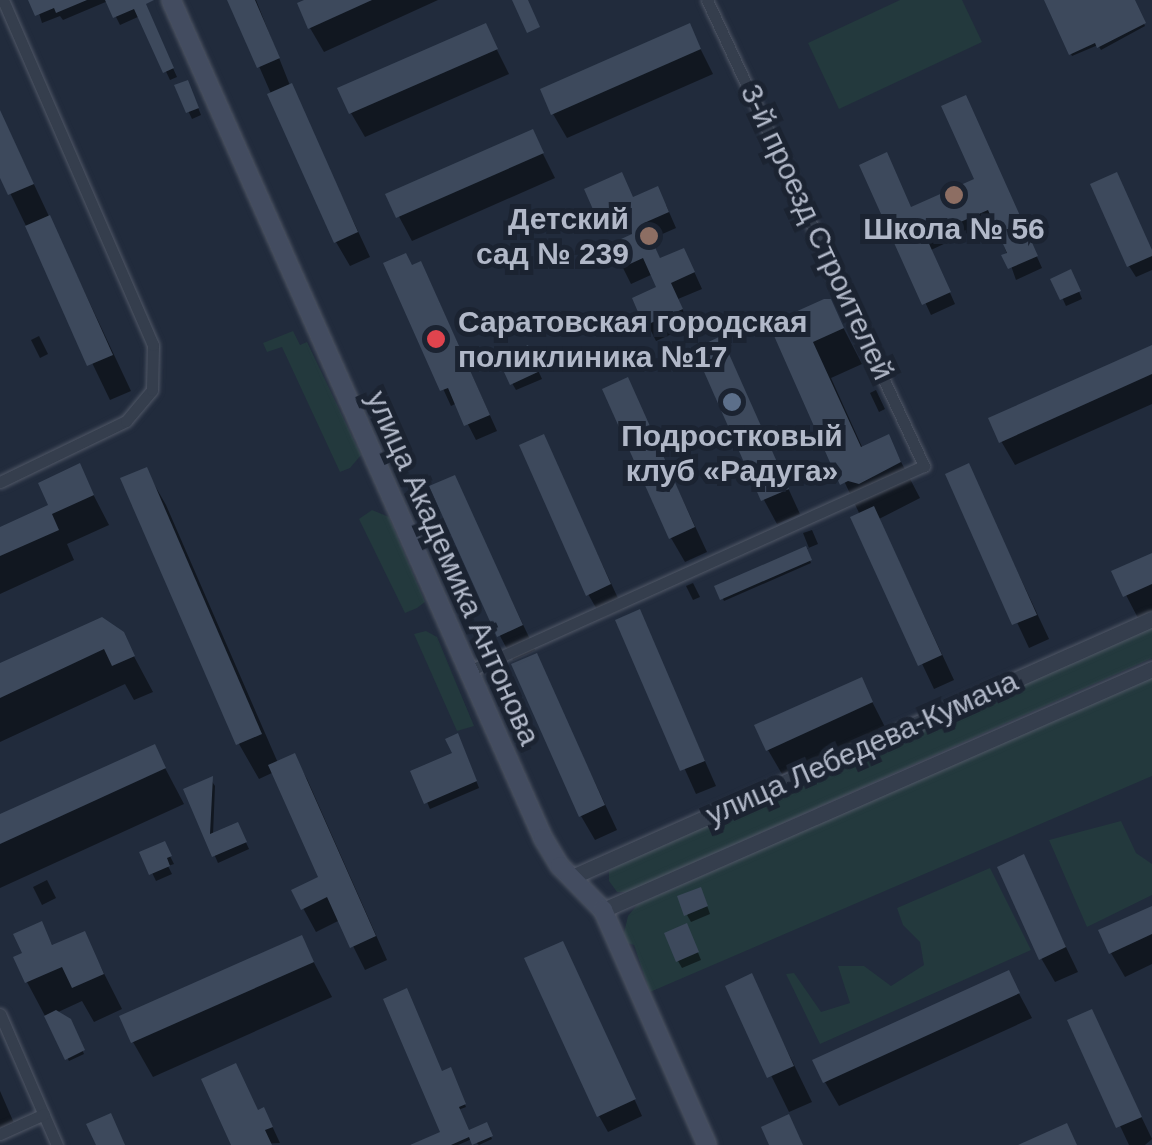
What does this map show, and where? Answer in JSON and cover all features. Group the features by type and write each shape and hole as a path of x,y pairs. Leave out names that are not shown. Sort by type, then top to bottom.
{"main road":[{"name":"улица Академика Антонова","path":"171,0 543,838 603,910 707,1145"}],"street":[{"path":"0,482 126,421 152,390 153,345 3,0"},
{"name":"3-й проезд Строителей","path":"469,671 924,466 707,0"},
{"name":"улица Лебедева-Кумача","path":"572,877 1152,619"},
{"name":"улица Лебедева-Кумача","path":"603,910 1152,669"},
{"path":"0,1014 57,1145"},
{"path":"0,1134 44,1114"}],"green space":[{"path":"900,0 962,0 982,42 839,109 808,43"},
{"path":"293,331 300,345 307,342 361,455 350,468 340,472 282,347 267,352 263,343"},
{"path":"372,510 389,517 425,602 405,613 359,519"},
{"path":"1152,625 1152,658 628,892 617,892 609,881 609,871 615,866"},
{"path":"426,631 437,637 474,726 457,731 414,634"},
{"path":"1152,676 1152,776 650,992 634,945 627,943 624,933 628,916 638,904"},
{"path":"1121,821 1136,853 1152,864 1152,895 1087,927 1049,840"},
{"path":"990,868 1031,950 820,1044 786,974 794,973 821,1012 850,1003 838,966 864,966 891,986 924,965 920,942 903,925 897,908"}],"building":[{"path":"28,0 87,0 56,13 54,8 35,16"},
{"path":"105,0 154,0 146,4 174,68 163,73 134,9 113,18"},
{"path":"227,0 255,0 280,58 257,68"},
{"path":"372,0 308,29 297,3"},
{"path":"512,0 528,0 540,27 527,33"},
{"path":"1044,0 1135,0 1146,23 1097,48 1095,43 1069,55"},
{"path":"486,23 498,49 349,114 337,88"},
{"path":"690,23 701,49 551,115 540,89"},
{"path":"188,80 199,108 186,113 174,85"},
{"path":"292,83 358,232 334,243 267,94"},
{"path":"966,95 1038,256 1008,269 1001,255 1007,253 988,210 926,237 951,292 922,305 859,165 887,152 911,207 974,179 941,106"},
{"path":"0,110 34,184 8,195 0,178"},
{"path":"533,129 544,153 396,218 385,194"},
{"path":"622,172 633,197 658,186 669,212 644,223 660,258 684,248 695,272 671,283 683,309 644,326 632,298 656,287 643,258 619,269 608,245 632,234 618,204 595,214 584,189"},
{"path":"1117,172 1152,250 1152,256 1127,267 1090,184"},
{"path":"50,215 113,355 87,366 25,226"},
{"path":"406,253 412,265 421,261 490,415 464,426 448,388 440,391 383,263"},
{"path":"1071,269 1081,291 1060,300 1050,279"},
{"path":"831,299 844,328 813,342 861,447 889,434 901,462 859,484 848,481 840,485 771,329 781,325 784,317"},
{"path":"721,336 789,489 761,501 694,349"},
{"path":"528,345 540,371 510,385 498,359"},
{"path":"1152,345 1152,374 999,443 988,418"},
{"path":"628,377 695,527 669,539 602,389"},
{"path":"544,434 611,584 586,596 519,445"},
{"path":"80,463 94,495 52,514 59,530 0,556 0,527 48,505 38,483"},
{"path":"969,463 1037,615 1012,625 945,474"},
{"path":"147,467 262,734 236,745 120,478"},
{"path":"455,475 523,625 497,637 429,486"},
{"path":"874,506 942,655 918,666 850,517"},
{"path":"806,546 812,560 720,600 714,586"},
{"path":"1152,553 1152,584 1123,597 1111,571"},
{"path":"640,609 705,761 680,771 615,620"},
{"path":"102,617 124,632 135,656 112,666 104,649 0,698 0,663"},
{"path":"537,653 605,805 579,817 511,664"},
{"path":"862,677 873,702 766,751 754,725"},
{"path":"458,733 477,781 424,804 410,771 452,753 445,739"},
{"path":"155,744 166,768 0,844 0,814"},
{"path":"295,753 376,936 350,948 327,897 301,910 291,890 318,877 268,765"},
{"path":"213,776 210,834 238,822 247,842 212,857 183,789"},
{"path":"165,841 172,856 167,858 170,866 149,875 139,852"},
{"path":"1024,854 1066,947 1039,960 997,867"},
{"path":"701,887 708,906 684,916 677,896"},
{"path":"1152,906 1152,934 1109,954 1098,930"},
{"path":"42,921 52,945 85,931 104,974 72,988 62,967 25,983 13,957 22,953 13,934"},
{"path":"687,923 699,952 676,962 664,933"},
{"path":"302,935 314,962 131,1043 119,1016"},
{"path":"563,941 636,1099 597,1117 524,958"},
{"path":"1009,970 1020,993 823,1083 812,1060"},
{"path":"752,973 794,1066 767,1078 725,986"},
{"path":"407,988 442,1071 451,1067 466,1104 459,1107 469,1130 487,1122 493,1136 472,1145 469,1137 451,1145 410,1145 440,1132 383,999"},
{"path":"1092,1009 1142,1117 1116,1128 1067,1020"},
{"path":"56,1010 71,1019 85,1050 65,1060 44,1016"},
{"path":"236,1063 258,1110 264,1107 273,1127 265,1130 272,1145 231,1145 201,1079"},
{"path":"111,1113 125,1145 96,1145 86,1124"},
{"path":"789,1114 803,1145 769,1145 761,1127"},
{"path":"1067,1123 1077,1145 1018,1145"}],"place":[{"name":"Школа № 56","path":"954,195"},
{"name":"Детский сад № 239","path":"649,236"},
{"name":"Саратовская городская поликлиника №17","path":"436,339"},
{"name":"Подростковый клуб «Радуга»","path":"732,402"}]}
